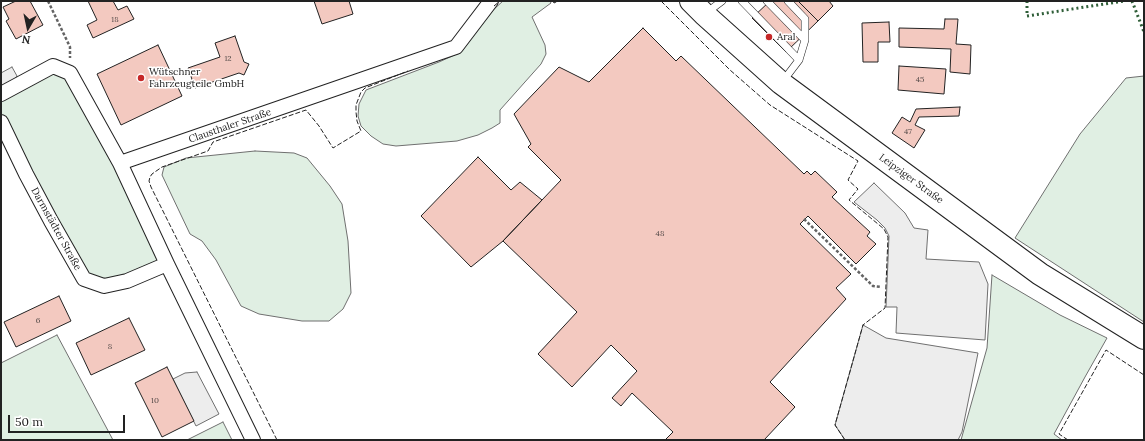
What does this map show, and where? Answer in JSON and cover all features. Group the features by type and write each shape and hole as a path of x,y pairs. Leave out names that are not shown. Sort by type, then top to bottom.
{"main road":[{"name":"Leipziger Straße","path":"697,8 781,83 1040,274 1144,338"}],"street":[{"name":"Clausthaler Straße","path":"120,163 456,47 491,1"},
{"path":"1,94 53,66 70,73 120,163 167,264 253,440"},
{"name":"Darmstädter Straße","path":"1,122 44,208 84,279 104,286 127,281 167,264"}],"lane":[{"path":"697,8 722,1"},
{"path":"742,1 799,60"},
{"path":"767,1 805,40"},
{"path":"781,83 799,60 805,40 805,19 788,1"}],"path":[{"path":"48,1 70,47 70,73"},
{"path":"804,219 873,286 881,287"}],"green space":[{"path":"503,1 550,1 551,3 532,17 545,45 546,54 541,64 500,110 500,123 478,135 457,141 396,146 383,144 371,136 361,126 358,116 359,104 366,90 461,52 493,10"},
{"path":"53,66 70,73 167,264 127,281 84,279 1,122 1,94"},
{"path":"1144,76 1144,322 1015,238 1080,134 1126,78"},
{"path":"255,151 294,153 307,158 330,186 342,204 348,241 351,293 343,309 329,321 302,321 259,314 241,306 216,260 202,241 190,234 162,175 164,167 186,158"},
{"path":"992,275 1060,315 1107,338 1054,434 1062,440 961,440 987,348"},
{"path":"57,335 113,440 1,440 1,363"},
{"path":"223,422 232,440 187,440"}],"shaded area":[{"path":"12,67 17,76 15,79 1,87 1,73"},
{"path":"874,183 905,213 914,228 928,230 926,259 979,262 988,284 985,340 896,333 897,307 886,307 889,236 885,228 877,220 854,202"},
{"path":"863,325 886,338 978,353 962,432 958,440 845,440 835,425"},
{"path":"197,372 219,414 196,426 173,379 185,373"}],"building":[{"path":"16,1 30,1 43,25 16,39 6,21 9,19 3,7"},
{"path":"88,1 113,1 118,10 127,6 134,19 93,38 87,25 97,20"},
{"path":"314,1 349,1 353,14 322,24"},
{"path":"770,1 798,1 818,21 786,52 752,18"},
{"path":"798,1 829,1 833,6 818,21"},
{"path":"945,19 958,19 956,44 971,45 970,74 950,72 951,49 899,47 899,28 944,29"},
{"path":"889,22 890,42 878,42 878,62 863,62 862,23"},
{"path":"643,28 676,61 681,56 804,174 807,171 811,175 815,171 837,192 832,197 870,232 867,236 876,244 856,264 808,216 800,224 851,274 836,288 846,299 770,382 795,407 764,440 665,440 673,432 632,393 621,406 612,398 637,371 611,345 572,387 538,354 577,312 503,241 561,180 528,147 531,144 514,114 559,67 589,82"},
{"path":"235,36 244,62 249,64 244,75 239,73 195,88 188,68 220,57 215,43"},
{"path":"158,45 182,96 121,125 97,74"},
{"path":"899,66 946,69 944,94 898,90"},
{"path":"960,107 959,116 919,117 915,125 925,130 914,148 892,133 902,117 910,122 916,109"},
{"path":"478,157 511,190 520,182 542,200 503,241 471,267 421,216"},
{"path":"59,296 71,321 16,347 4,322"},
{"path":"129,318 145,350 91,375 76,343"},
{"path":"167,367 194,421 162,437 135,383"}],"hedge":[{"path":"1027,1 1027,16 1124,1"},
{"path":"1132,1 1144,32"}],"fence":[{"path":"494,6 500,1"},
{"path":"553,1 554,3 558,1"},
{"path":"661,1 730,70 770,105 858,161 848,180 858,189 849,200 884,229 888,237 885,308 863,325 835,425 845,440"},
{"path":"277,440 151,187 149,181 150,177 162,167 208,151 213,142 306,110 319,126 333,148 361,131 357,121 356,112 356,105 361,92 365,88 408,71"},
{"path":"1068,440 1059,434 1106,350 1144,375"}],"place":[{"name":"Aral","path":"769,37"},
{"name":"Wütschner Fahrzeugteile GmbH","path":"141,78"}]}
